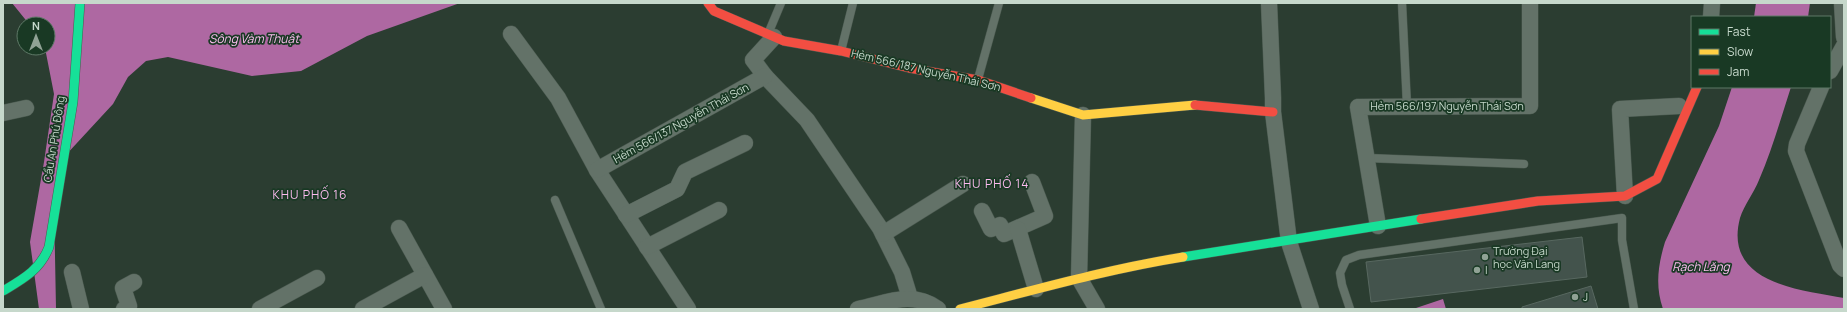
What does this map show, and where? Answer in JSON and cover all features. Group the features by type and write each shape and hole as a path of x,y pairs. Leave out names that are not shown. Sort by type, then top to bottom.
{"street":[{"name":"Cầu An Phú Đông","path":"3,291 32,273 45,258 50,242 73,102 80,3"},
{"name":"Hẻm 566/187 Nguyễn Thái Sơn","path":"708,3 714,11 784,41 841,51 909,68 978,80 1083,115 1190,104 1272,112"},
{"path":"1269,3 1274,98 1272,112 1289,242 1312,309"},
{"name":"Hẻm 566/197 Nguyễn Thái Sơn","path":"1378,226 1358,107 1530,106 1530,3"},
{"path":"1710,16 1712,3"},
{"path":"1842,3 1844,37"},
{"path":"511,34 558,98 597,170 688,309"},
{"path":"771,36 753,60 765,76 807,120 883,234 902,272 910,298"},
{"path":"1831,69 1844,46"},
{"name":"Hẻm 566/137 Nguyễn Thái Sơn","path":"597,170 765,76"},
{"path":"960,309 1079,278 1147,263 1289,242 1378,226 1538,201 1625,196 1657,179 1697,88"},
{"path":"1820,88 1797,144 1796,151 1797,157 1840,265 1844,269"},
{"path":"1625,196 1620,109 1679,106"},
{"path":"3,113 26,108"},
{"path":"1083,115 1079,278 1097,309"},
{"path":"626,215 678,189 685,172 745,143"},
{"path":"982,211 992,229 1000,225 1004,234 1045,216 1032,182"},
{"path":"883,234 963,184"},
{"path":"647,247 719,210"},
{"path":"398,228 444,309"},
{"path":"1018,229 1036,289"},
{"path":"72,272 81,309"},
{"path":"363,309 425,275"},
{"path":"260,309 317,278"},
{"path":"124,309 130,306 123,288 134,282"},
{"path":"858,309 910,298 931,303 938,309"}],"lane":[{"path":"771,36 781,3"},
{"path":"841,51 853,3"},
{"path":"1402,3 1407,106"},
{"path":"978,80 996,4"},
{"path":"1367,158 1524,164"},
{"path":"555,200 602,309"},
{"path":"1350,309 1342,284 1340,272 1346,260 1359,255 1622,218 1622,240 1634,309"}],"water":[{"name":"Sông Vàm Thuật","path":"12,3 460,3 367,36 301,71 252,76 168,57 146,61 128,77 113,104 64,157 54,202 56,309 39,309 30,242 54,94 47,56 56,56 56,16 23,16"},
{"path":"1756,3 1810,3 1808,16 1754,16"},
{"name":"Rạch Lăng","path":"1732,88 1791,88 1764,169 1740,218 1738,240 1743,257 1754,270 1769,279 1787,286 1844,298 1844,309 1663,309 1659,292 1658,276 1665,242 1719,126"},
{"path":"1443,299 1446,309 1413,309"}],"building":[{"name":"I","path":"1582,237 1587,277 1371,302 1366,262"},
{"name":"J","path":"1591,286 1598,309 1522,309 1522,307"}],"traffic: fast":[{"path":"3,291 24,278 36,268 49,247 73,102 80,3"},
{"path":"1183,257 1421,219"}],"traffic: slow":[{"path":"1031,98 1083,115 1195,105"},
{"path":"960,309 1043,287 1183,257"}],"traffic: jam":[{"path":"708,3 714,11 784,41 841,51 909,68 978,80 1031,98"},
{"path":"1421,219 1538,201 1625,196 1657,179 1697,88"},
{"path":"1195,105 1273,112"}],"place":[{"name":"Trường Đại học Văn Lang","path":"1485,257"},
{"name":"I","path":"1477,270"},
{"name":"J","path":"1575,297"}],"district":[{"name":"KHU PHỐ 14","path":"992,184"},
{"name":"KHU PHỐ 16","path":"310,195"}]}
